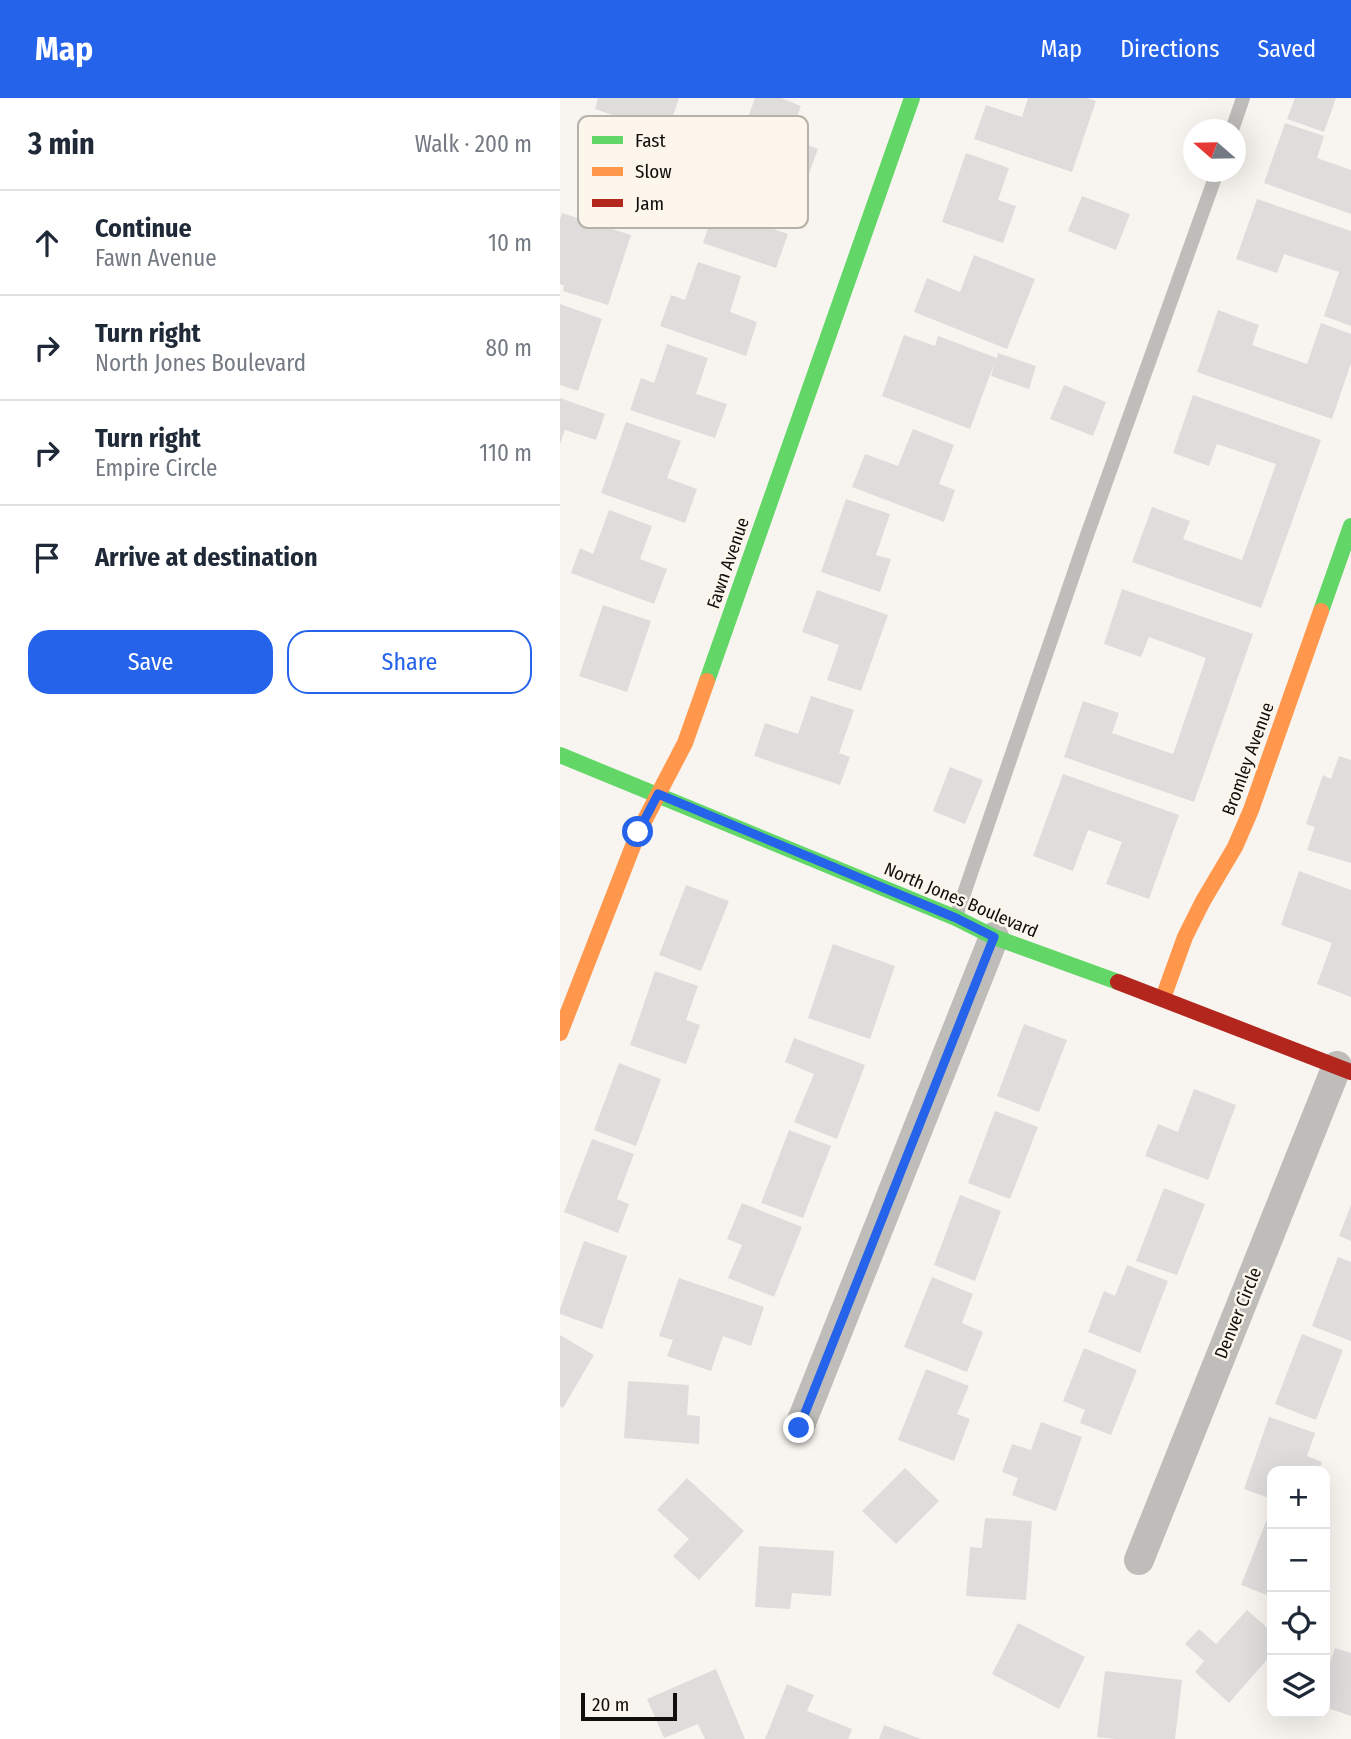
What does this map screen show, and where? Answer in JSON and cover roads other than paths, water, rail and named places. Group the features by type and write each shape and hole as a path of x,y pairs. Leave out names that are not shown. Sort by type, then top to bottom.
{"street":[{"name":"Fawn Avenue","path":"560,1033 638,832 685,743 912,98"},
{"name":"Bromley Avenue","path":"1163,998 1185,937 1235,847 1251,810 1351,526"},
{"name":"North Jones Boulevard","path":"560,755 956,918 994,937 1163,998 1344,1069"},
{"path":"799,1428 994,937"},
{"name":"Denver Circle","path":"1139,1560 1344,1069"}],"lane":[{"path":"1236,119 1243,98"},
{"path":"956,918 1092,522 1213,182"}]}
